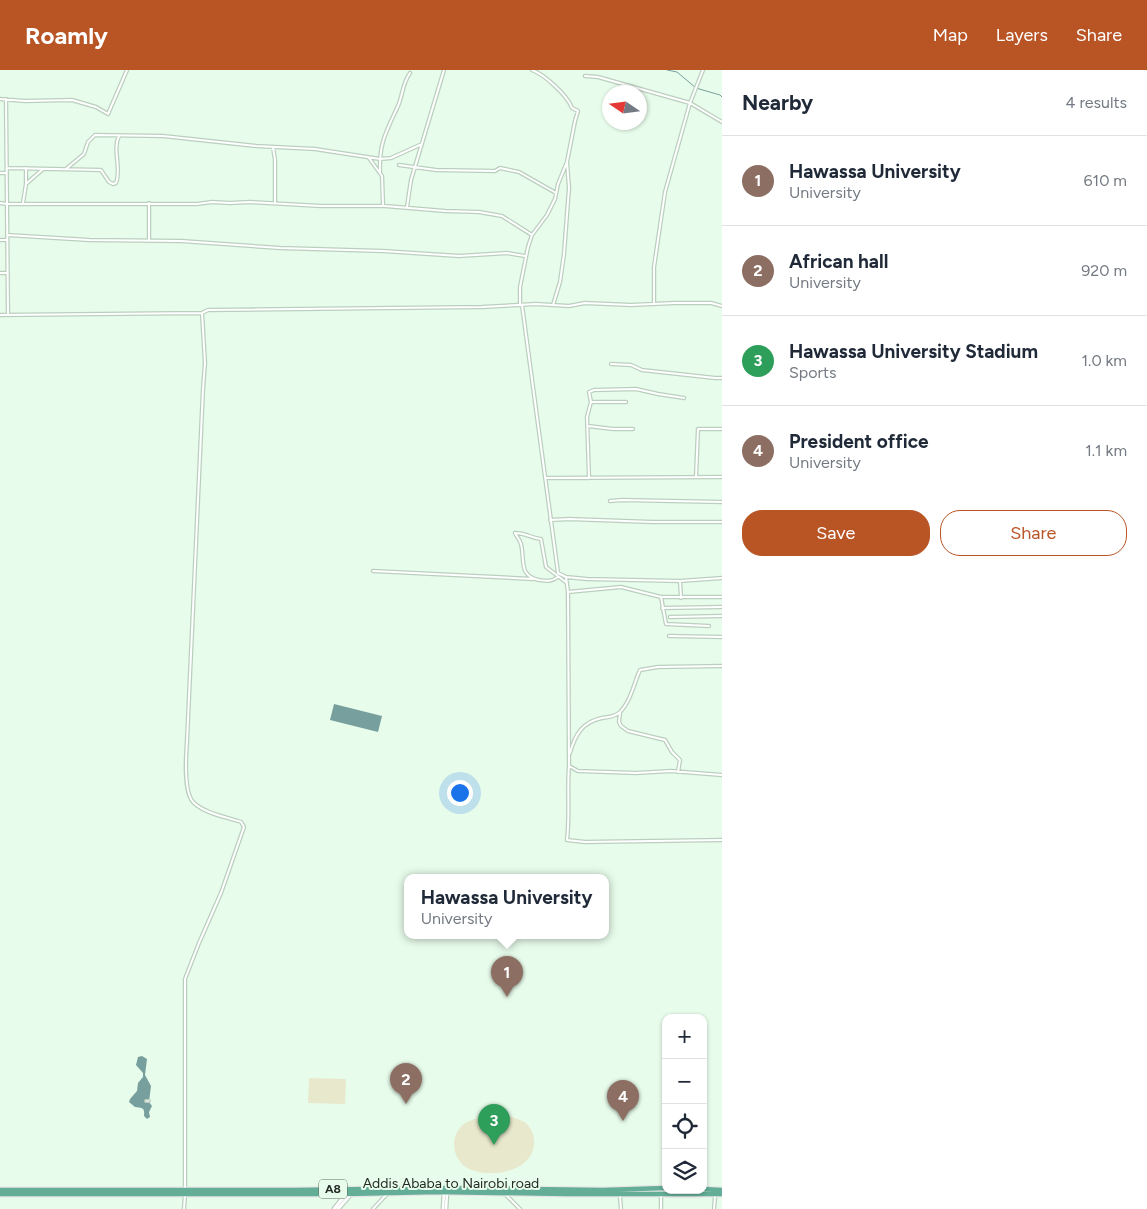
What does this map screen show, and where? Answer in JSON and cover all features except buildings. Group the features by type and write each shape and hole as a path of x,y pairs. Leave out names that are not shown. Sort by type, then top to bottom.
{"highway":[{"name":"Addis Ababa to Nairobi road","path":"0,1190 349,1192 662,1188"},
{"path":"707,1189 722,1190"},
{"name":"Addis Ababa to Nairobi road","path":"349,1192 388,1193 446,1190 503,1193 722,1194"},
{"name":"Addis Ababa to Nairobi road","path":"0,1194 185,1192"}],"main road":[{"path":"334,1209 349,1192"},
{"path":"338,1209 349,1192"}],"street":[{"path":"0,99 24,102 72,100 96,107 108,114 126,70"},
{"path":"407,208 415,167 444,70"},
{"path":"532,70 541,74 569,100 572,108 578,111 567,162 547,215 532,235 520,287 520,304 522,305 558,572 566,577 625,580 680,581 722,578"},
{"path":"654,303 654,267 662,207 690,103 703,70"},
{"path":"380,172 384,135 398,106 403,84 410,73"},
{"path":"585,76 690,103 722,122"},
{"path":"6,99 8,315"},
{"path":"66,169 84,154 88,142 93,136 163,136 315,148 380,159 391,158 422,144"},
{"path":"7,168 101,170 109,182 116,182 118,176 117,142 119,136"},
{"path":"273,146 275,160 275,203"},
{"path":"369,158 383,179 383,206"},
{"path":"553,305 560,282 564,254 570,188 567,162"},
{"path":"399,165 436,170 495,171 500,168 519,172 556,193"},
{"path":"23,203 26,168"},
{"path":"26,184 44,169"},
{"path":"0,173 7,173"},
{"path":"0,202 7,204 275,203 321,206 383,206 496,214 510,220 532,235"},
{"path":"148,241 149,204"},
{"path":"7,236 89,240 181,241 280,248 432,253 459,256 507,253 526,256"},
{"path":"0,240 7,240"},
{"path":"0,273 8,273"},
{"path":"0,315 202,313 208,310 522,305 569,306 585,303 631,305 675,302 711,303 722,306"},
{"path":"184,1209 185,979 221,893 244,827 242,822 205,810 195,804 189,797 187,784 186,763 202,399 206,363 202,313"},
{"path":"611,364 631,365 642,370 722,378"},
{"path":"589,478 587,414 591,402 589,392 594,390 636,389 684,398"},
{"path":"591,402 626,402"},
{"path":"588,426 633,429"},
{"path":"696,477 698,429 722,429"},
{"path":"545,478 722,477"},
{"path":"610,501 722,502"},
{"path":"550,520 722,522"},
{"path":"533,579 527,574 522,557 521,543 515,534 527,534 532,538 541,539 546,567 568,584"},
{"path":"373,571 533,579 546,582 558,577"},
{"path":"566,577 568,584 569,758 567,840 585,842 722,840"},
{"path":"680,581 681,598"},
{"path":"568,592 621,587 660,596 722,598"},
{"path":"660,596 666,624 710,626"},
{"path":"662,608 722,607"},
{"path":"670,616 722,616"},
{"path":"669,636 722,637"},
{"path":"678,772 680,760 672,752 665,740 624,729 619,722 621,711 640,670 658,667 722,666"},
{"path":"569,758 576,735 585,724 593,720 611,717 621,711"},
{"path":"569,766 578,770 722,775"},
{"path":"444,1209 446,1190"},
{"path":"373,1209 388,1193"},
{"path":"503,1193 520,1209"},
{"path":"661,1196 661,1209"},
{"path":"620,1197 621,1209"},
{"path":"714,1209 715,1197"}],"green space":[{"path":"309,1078 346,1079 345,1104 308,1103"},
{"path":"507,1115 527,1124 533,1134 534,1145 531,1155 524,1163 504,1172 493,1173 471,1170 463,1165 455,1153 454,1147 456,1135 460,1128 473,1119"}],"water":[{"path":"334,704 382,716 378,732 330,720"},
{"path":"142,1056 147,1059 145,1075 151,1086 149,1102 152,1106 149,1112 150,1117 147,1119 142,1108 135,1107 129,1102 137,1091 138,1083 143,1077 143,1073 136,1065 138,1057"}],"waterway":[{"path":"667,70 677,72 696,88 722,97"}],"place":[{"name":"Hawassa University","path":"507,997"},
{"name":"African hall","path":"406,1104"},
{"name":"President office","path":"623,1121"},
{"name":"Hawassa University Stadium","path":"494,1145"}]}
